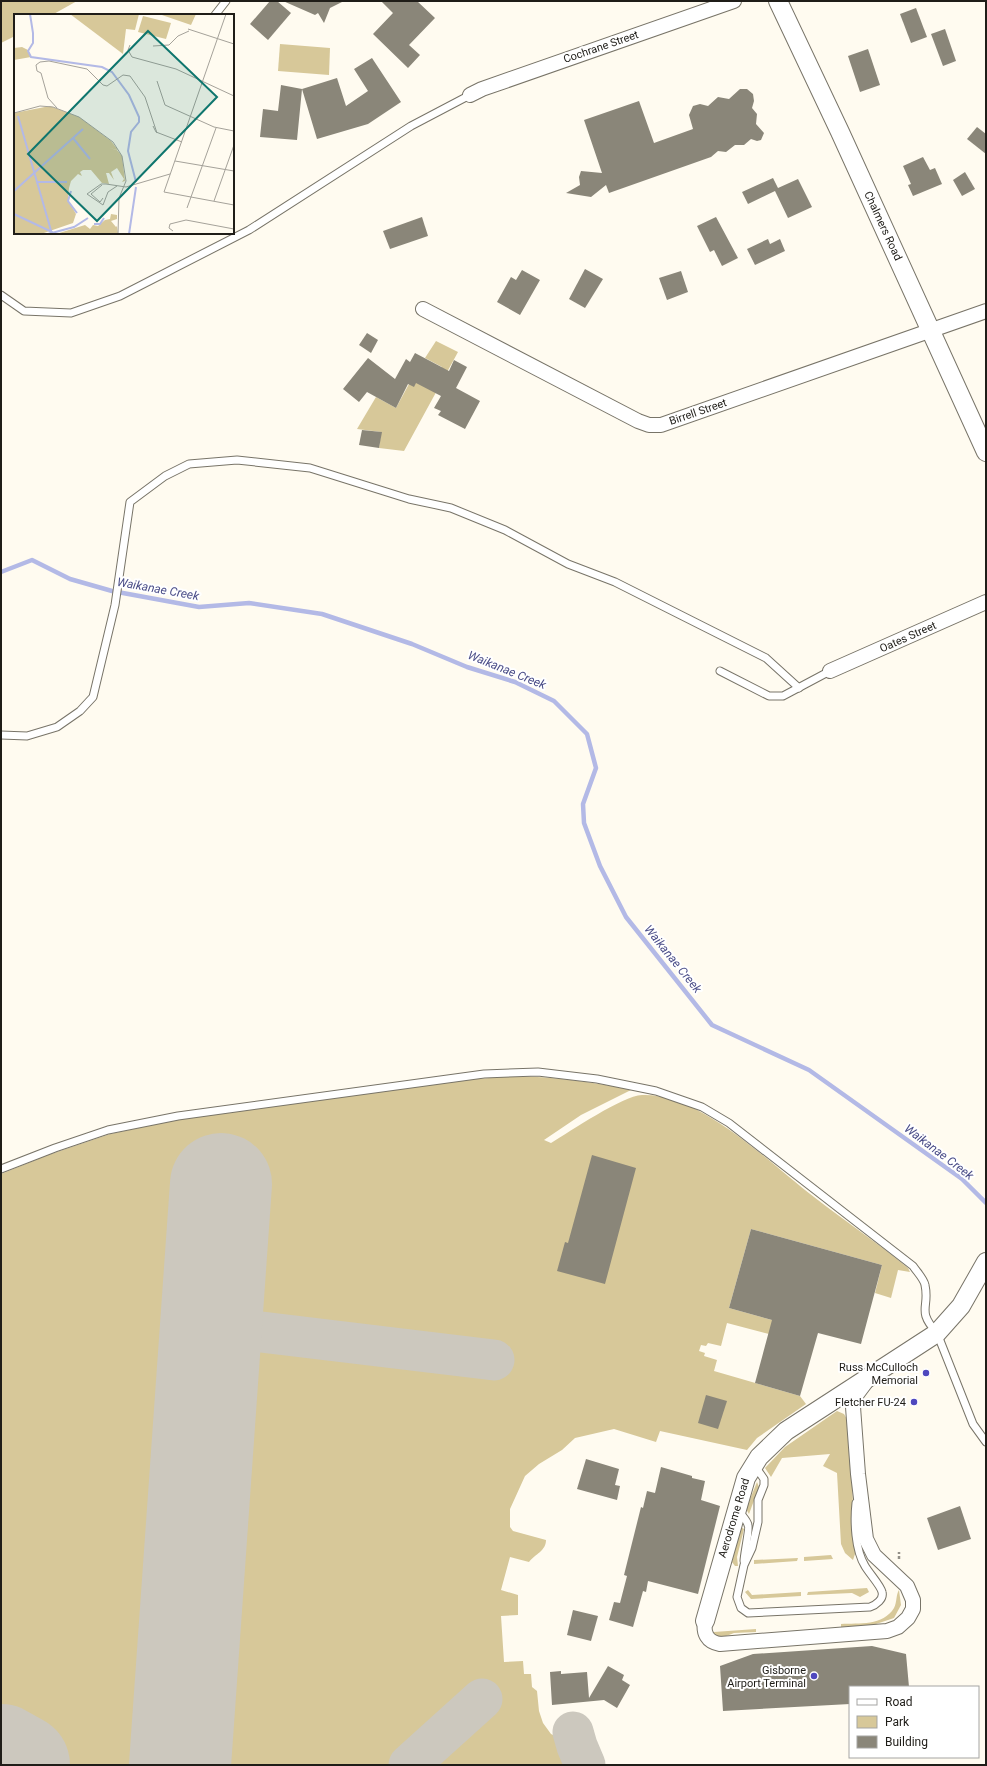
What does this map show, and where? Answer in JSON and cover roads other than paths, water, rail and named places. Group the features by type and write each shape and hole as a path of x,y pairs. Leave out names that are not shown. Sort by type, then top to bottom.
{"street":[{"name":"Cochrane Street","path":"470,95 482,89 734,1"},
{"name":"Chalmers Road","path":"778,1 986,452"},
{"name":"Birrell Street","path":"423,309 649,425 661,425 668,423 986,311"},
{"name":"Oates Street","path":"830,671 986,602"},
{"name":"Aerodrome Road","path":"705,1621 738,1502 746,1478 759,1457 786,1431 937,1333 961,1306 986,1262"},
{"path":"705,1621 704,1627 706,1636 712,1642 720,1644 887,1631 903,1623 913,1609 913,1596 907,1586 877,1559 870,1550 866,1539 858,1474 854,1401 866,1382 882,1369"}],"lane":[{"path":"216,14 226,1"},
{"path":"1,295 24,311 72,313 120,296 249,230 411,126 470,95"},
{"path":"1,735 27,736 57,727 80,711 93,697 115,605 130,502 165,476 189,464 237,460 310,468 409,499 451,508 505,530 568,564 615,582 766,658 800,688"},
{"path":"720,671 769,696 783,696 830,671"},
{"path":"1,1169 55,1148 108,1130 178,1116 484,1074 538,1072 596,1078 656,1091 702,1107 729,1123 913,1266 925,1284 925,1312 927,1322 937,1333 973,1424 986,1442"},
{"path":"744,1566 752,1548 758,1522 758,1500 764,1485 764,1479 756,1466 759,1457"},
{"path":"738,1502 739,1511 748,1523 749,1528 745,1542 744,1566 737,1597 739,1605 748,1613 870,1607 876,1604 882,1597 881,1590 865,1566 859,1550 855,1507 858,1474"}],"waterway":[{"name":"Waikanae Creek","path":"1,572 32,560 70,579 112,591 199,607 249,603 322,614 412,644 467,667 515,682 554,701 587,734 596,768 583,804 584,823 600,866 626,917 712,1025 809,1070 962,1179 986,1203"}],"place":[{"name":"Russ McCulloch Memorial","path":"926,1373"},
{"name":"Fletcher FU-24","path":"914,1402"},
{"name":"Gisborne Airport Terminal","path":"814,1676"}]}
